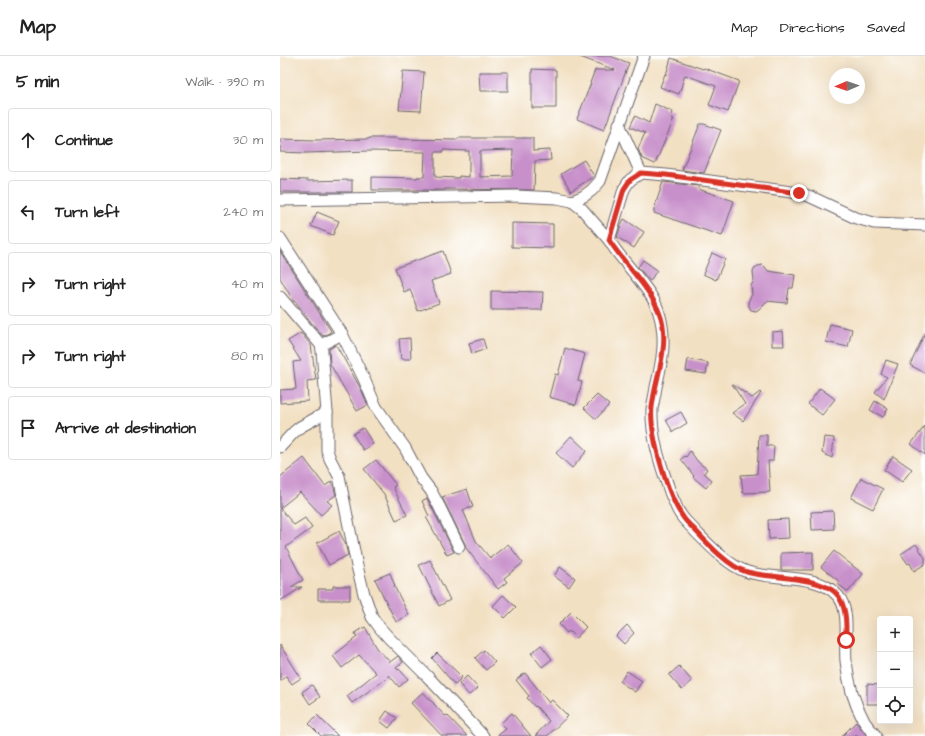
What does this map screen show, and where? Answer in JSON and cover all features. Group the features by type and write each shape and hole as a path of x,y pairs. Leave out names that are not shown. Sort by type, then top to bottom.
{"street":[{"path":"572,201 584,196 600,181 644,56"},
{"path":"619,124 641,173"},
{"path":"609,240 624,189 630,180 641,173 799,193 856,218 874,223 925,225"},
{"path":"280,200 516,196 556,198 572,201 582,209 609,240 617,253 654,300 659,311 663,326 664,340 663,356 652,408 653,428 662,468 674,501 683,517 711,548 745,572 819,583 832,590 840,597 844,607 846,622 846,659 850,682 858,708 865,722 876,736"},
{"path":"280,238 342,334 364,378 376,407 405,448 439,506 459,547"},
{"path":"280,297 320,345 322,351 327,412 327,450 339,476 357,566 372,617 389,638 483,736"},
{"path":"320,345 342,334"},
{"path":"280,447 300,427 327,412"}],"building":[{"path":"610,56 629,63 604,130 577,119 595,70 615,70 580,57"},
{"path":"671,58 739,81 728,112 709,105 716,86 685,75 679,94 660,87 665,74 666,75"},
{"path":"532,69 556,70 556,108 532,108"},
{"path":"403,71 424,72 421,111 399,110"},
{"path":"479,72 508,72 508,91 480,91"},
{"path":"655,104 673,112 671,118 674,119 655,164 642,158 638,149 645,133 630,127 635,116 649,123"},
{"path":"700,124 721,130 704,173 682,170"},
{"path":"398,138 457,140 458,138 533,138 533,151 550,150 551,160 535,161 534,190 372,190 372,177 424,177 425,152 280,152 280,139","holes":["443,150 469,151 469,177 435,177 435,152 443,152","513,150 512,176 480,177 480,151"]},
{"path":"584,160 594,176 571,191 561,174"},
{"path":"280,179 308,181 352,180 352,192 280,192"},
{"path":"663,182 699,186 698,189 734,201 722,236 654,213"},
{"path":"317,212 339,221 333,235 311,226"},
{"path":"624,219 644,232 634,248 617,237"},
{"path":"512,223 553,224 553,248 512,247"},
{"path":"280,251 331,331 329,333 323,336 295,301 294,302 280,278"},
{"path":"443,251 451,274 431,281 439,303 418,311 410,289 404,292 395,268"},
{"path":"712,253 725,259 716,280 703,274"},
{"path":"643,260 657,270 650,281 638,267"},
{"path":"763,265 768,271 795,275 793,288 789,288 787,303 767,301 756,311 751,310 748,302 752,294 751,286 754,280 753,272 755,268"},
{"path":"491,291 543,292 542,310 491,310"},
{"path":"830,324 852,329 848,347 826,342"},
{"path":"783,331 784,346 772,346 772,332"},
{"path":"301,333 311,345 316,380 307,381 308,401 280,403 280,390 296,389 293,362 301,361 288,341"},
{"path":"925,333 925,373 910,365"},
{"path":"410,338 411,359 401,359 399,339"},
{"path":"483,339 486,349 472,354 469,343"},
{"path":"336,345 361,389 368,405 357,411 330,364 329,349"},
{"path":"565,348 585,354 578,381 582,382 576,405 549,397 555,374 558,375"},
{"path":"688,359 708,363 706,374 686,371"},
{"path":"886,360 898,364 884,399 875,392 887,377 881,374"},
{"path":"732,384 752,398 760,392 761,393 743,421 732,413 745,404"},
{"path":"820,388 835,399 822,415 808,404"},
{"path":"597,395 609,405 596,419 584,408"},
{"path":"875,401 888,409 883,417 870,410"},
{"path":"681,412 687,423 673,432 666,420"},
{"path":"925,426 925,455 911,444"},
{"path":"363,428 373,444 363,450 353,434"},
{"path":"759,435 767,435 767,446 774,446 773,461 768,461 770,492 743,493 741,475 757,474"},
{"path":"571,436 587,451 572,468 556,453"},
{"path":"824,437 834,438 832,458 822,453"},
{"path":"690,451 698,462 707,469 704,473 712,480 706,488 693,477 694,476 681,459 685,456 686,457"},
{"path":"893,456 912,469 902,482 884,470"},
{"path":"304,458 325,486 332,481 336,495 327,501 332,505 321,515 300,492 280,508 280,477"},
{"path":"376,460 396,485 393,487 407,515 396,520 384,494 364,469"},
{"path":"861,478 883,489 873,509 851,498"},
{"path":"467,489 473,507 463,510 476,541 490,558 508,544 523,563 504,578 507,582 498,589 466,548 442,497"},
{"path":"427,498 454,552 447,555 426,517 429,516 422,501"},
{"path":"280,508 294,525 305,518 312,528 286,547 303,580 291,587 302,587 280,601"},
{"path":"833,511 834,529 812,530 811,512"},
{"path":"788,519 789,538 769,539 768,520"},
{"path":"339,531 345,543 348,555 329,565 317,543"},
{"path":"916,544 925,558 925,564 914,571 910,563 908,564 901,554"},
{"path":"834,551 863,574 848,592 838,584 840,582 821,567"},
{"path":"813,552 813,570 781,570 781,553"},
{"path":"430,560 450,600 439,606 419,565"},
{"path":"560,567 575,578 569,587 554,576"},
{"path":"390,573 394,586 409,615 396,622 375,579"},
{"path":"333,586 350,586 350,600 318,600 318,589 333,589"},
{"path":"503,595 516,607 505,618 493,606"},
{"path":"571,612 586,627 576,638 569,631 567,633 559,624"},
{"path":"627,625 634,633 624,644 616,636"},
{"path":"365,627 377,648 390,662 398,656 403,662 396,668 398,670 399,669 408,679 399,687 389,675 352,703 347,696 376,673 359,655 342,668 333,656 357,637 355,633"},
{"path":"280,645 301,678 292,684 286,676 280,681"},
{"path":"541,645 552,659 542,667 531,653"},
{"path":"484,650 495,662 486,670 475,658"},
{"path":"437,653 462,677 455,685 432,658"},
{"path":"679,666 692,681 682,690 669,675"},
{"path":"627,671 642,681 635,692 620,682"},
{"path":"525,673 549,703 552,700 568,716 547,736 535,736 549,721 527,698 529,696 516,680"},
{"path":"467,676 478,688 469,695 459,684"},
{"path":"867,684 877,685 877,704 867,704"},
{"path":"312,685 320,697 310,704 302,692"},
{"path":"423,692 445,716 447,715 467,736 442,736 411,703"},
{"path":"387,711 397,718 389,728 380,721"},
{"path":"512,713 531,736 497,736 506,729 501,723"},
{"path":"317,715 338,736 321,736 309,724"},
{"path":"856,722 867,736 842,736"}],"route":[{"path":"799,193 641,173 630,180 624,189 609,240 617,253 654,300 659,311 663,326 664,340 663,356 652,408 653,428 662,468 674,501 683,517 711,548 745,572 805,580 819,583 832,590 840,597 844,607 846,640"}]}
